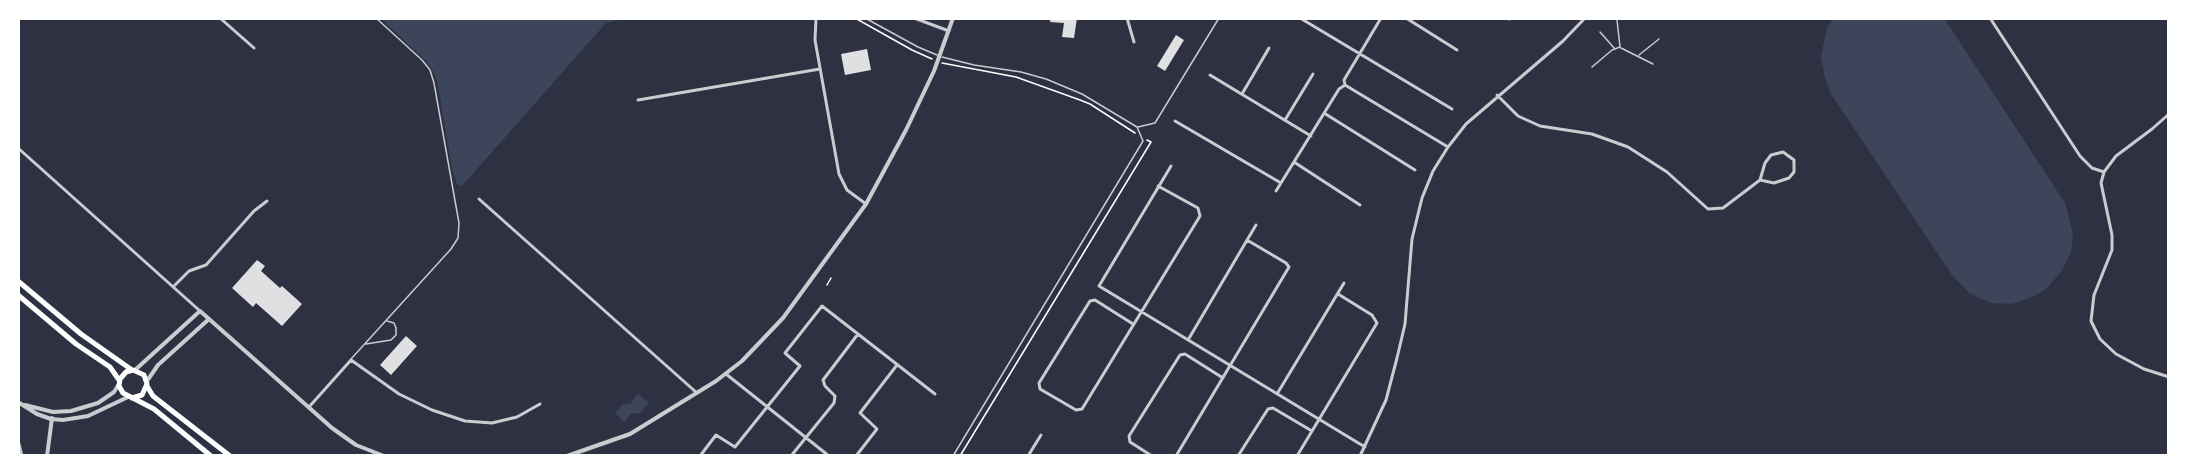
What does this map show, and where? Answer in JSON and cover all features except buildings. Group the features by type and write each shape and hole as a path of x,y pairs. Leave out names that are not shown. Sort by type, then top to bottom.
{"highway":[{"path":"18,281 81,334 144,375 153,396 230,456"},
{"path":"18,295 76,344 110,367 122,392 154,409 211,456"},
{"path":"119,382 124,374 134,370"},
{"path":"130,397 142,395 147,384"}],"street":[{"path":"220,18 254,48"},
{"path":"816,18 815,40 841,180 851,194 866,204"},
{"path":"916,18 949,31"},
{"path":"567,456 630,434 697,393 742,361 783,318 866,204 906,130 934,71 953,18"},
{"path":"1126,18 1134,42"},
{"path":"1300,18 1452,109"},
{"path":"1345,85 1344,80 1381,18"},
{"path":"1406,18 1457,50"},
{"path":"1360,456 1386,400 1397,358 1405,324 1413,240 1422,198 1433,171 1466,124 1563,41 1585,18"},
{"path":"1616,19 1627,18"},
{"path":"1990,18 2080,156 2092,168 2104,172"},
{"path":"1242,94 1269,48"},
{"path":"638,100 820,69"},
{"path":"1285,120 1313,74"},
{"path":"1210,75 1311,136"},
{"path":"1276,191 1339,89 1345,85"},
{"path":"1345,85 1448,147"},
{"path":"1497,96 1518,116 1540,126 1592,134 1628,147 1667,172 1708,209 1723,208 1760,180 1765,163 1772,156 1783,152 1794,160 1795,168 1789,178 1774,183 1760,180"},
{"path":"1324,113 1414,170"},
{"path":"2169,114 2116,156 2104,172 2102,183 2112,235 2112,250 2094,295 2091,321 2100,339 2116,354 2144,369 2169,377"},
{"path":"1175,122 1281,183"},
{"path":"18,148 308,408 356,445 384,456"},
{"path":"1294,162 1360,205"},
{"path":"1171,165 1099,286 1365,447"},
{"path":"1133,324 1095,300 1089,301 1039,383 1040,388 1079,411 1133,324 1141,311 1200,216 1198,208 1158,186"},
{"path":"479,199 697,393"},
{"path":"173,287 189,271 207,264 267,201"},
{"path":"1188,340 1256,225"},
{"path":"1176,456 1289,267 1247,240"},
{"path":"1277,394 1344,283"},
{"path":"1297,456 1377,323 1372,315 1338,294"},
{"path":"700,456 716,435 735,447 800,366 785,353 822,306 935,394"},
{"path":"134,370 200,311"},
{"path":"147,384 158,365 209,319"},
{"path":"791,456 835,399 823,380 858,334"},
{"path":"1152,456 1130,442 1129,436 1180,355 1185,354 1223,378"},
{"path":"308,408 351,360 399,394 432,410 465,422 492,423 517,417 540,404"},
{"path":"856,456 877,429 860,413 898,365"},
{"path":"726,374 829,456"},
{"path":"18,402 53,412 71,411 98,404 114,392 119,382"},
{"path":"18,402 37,414 63,420 88,416 130,397"},
{"path":"1238,456 1268,409 1273,408 1312,431"},
{"path":"47,456 53,412"},
{"path":"1028,456 1041,435"},
{"path":"18,440 21,456"}],"lane":[{"path":"351,360 451,249 458,238 459,223 430,70 376,18"},
{"path":"865,18 918,47 944,57 1021,72 1046,79 1092,98 1137,127 1143,141 953,456"},
{"path":"1137,127 1151,126 1155,123 1219,18"},
{"path":"1616,19 1620,47"},
{"path":"1600,32 1616,49"},
{"path":"1638,56 1659,39"},
{"path":"1592,67 1620,47"},
{"path":"1620,47 1653,64"},
{"path":"365,344 391,340 396,335 394,323 386,321"}],"path":[{"path":"855,18 933,60"},
{"path":"941,63 1016,77 1080,100 1151,142 960,456"},
{"path":"827,285 831,278"}],"shaded area":[{"path":"380,18 629,18 606,23 462,186 457,184 452,169 437,80 433,71 426,61"},
{"path":"1833,18 1943,18 1946,21 2065,203 2073,235 2071,252 2061,272 2047,288 2035,296 2012,304 1991,303 1969,293 1952,275 1831,94 1821,56 1827,28"},
{"path":"638,394 649,403 640,413 631,414 624,422 615,413 623,404 630,404"}]}
